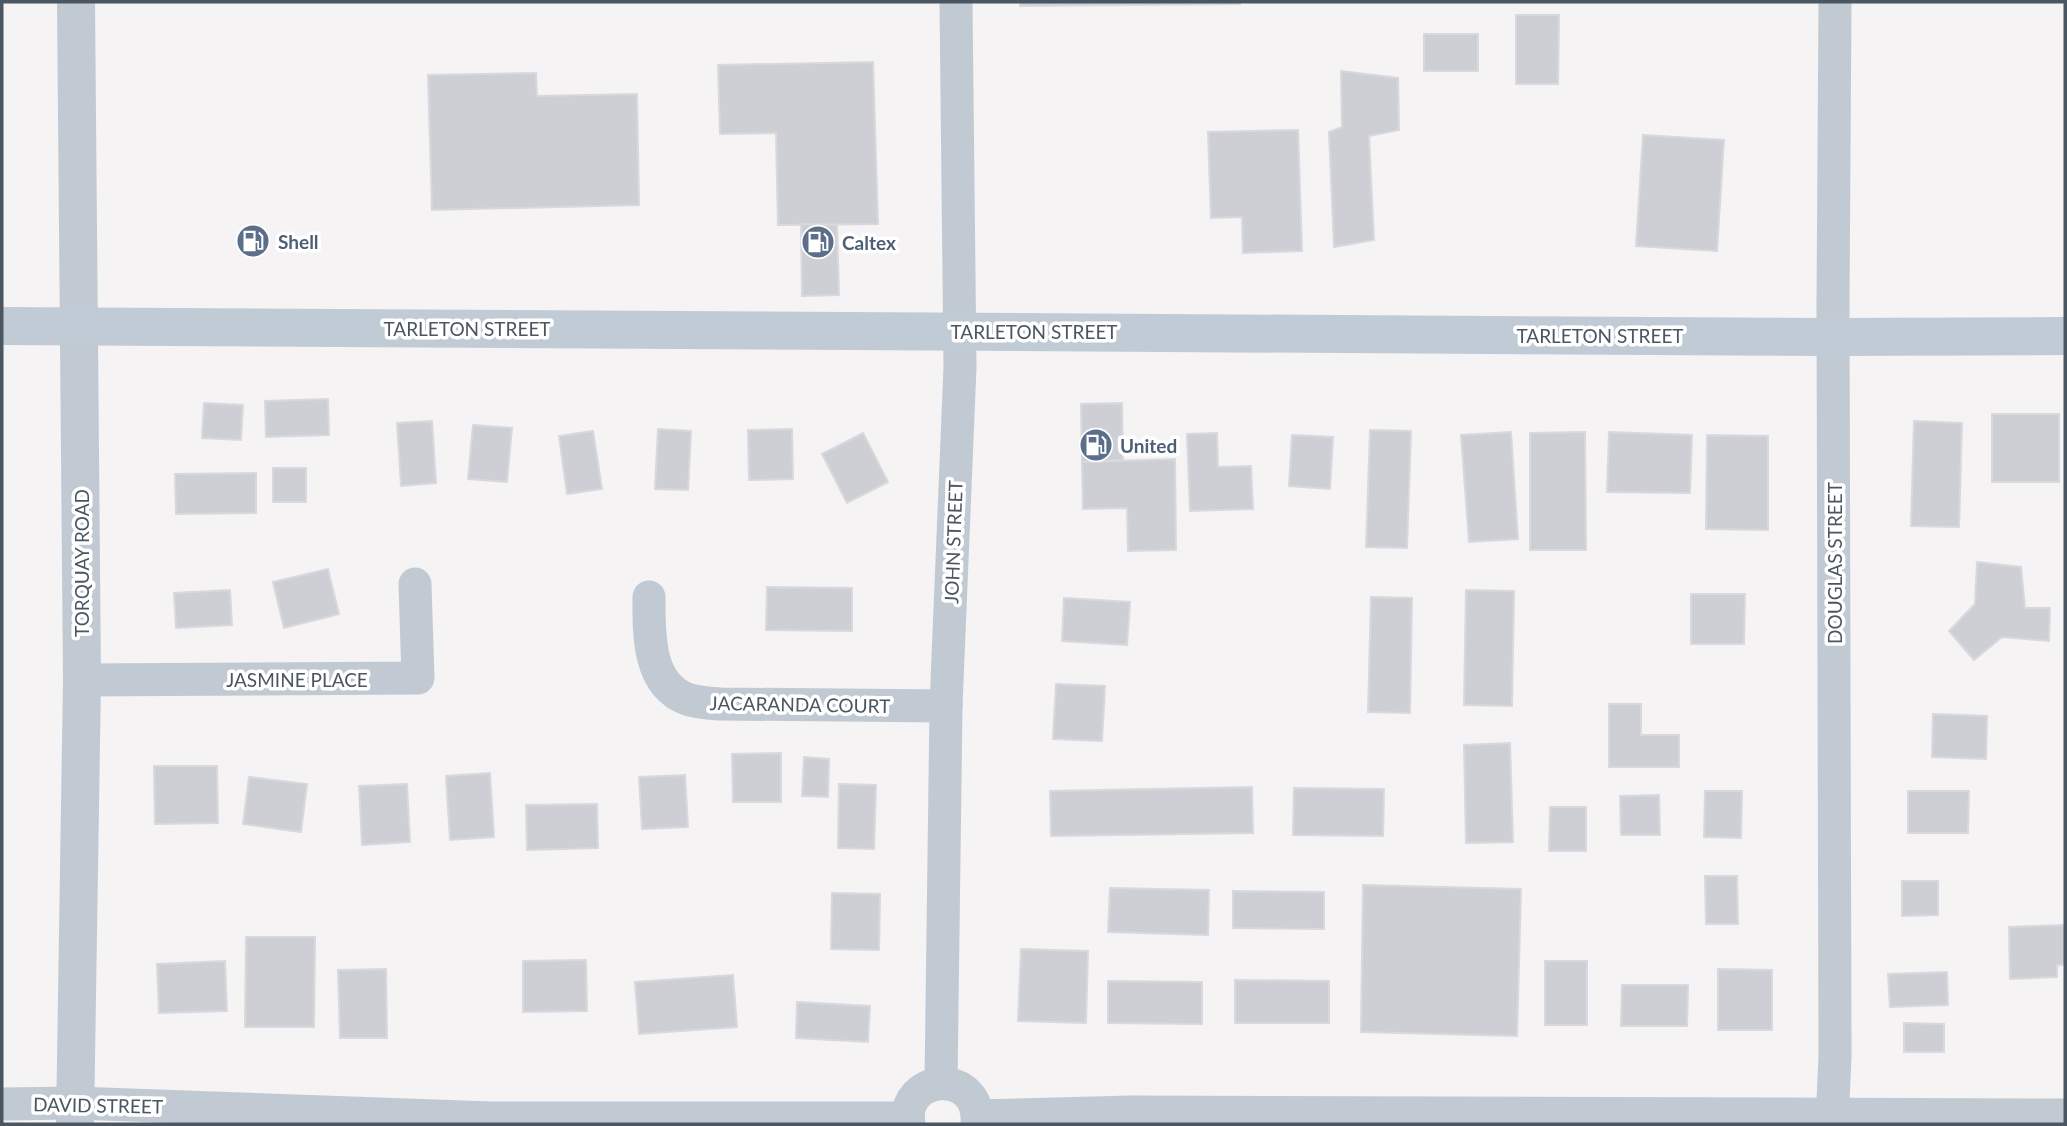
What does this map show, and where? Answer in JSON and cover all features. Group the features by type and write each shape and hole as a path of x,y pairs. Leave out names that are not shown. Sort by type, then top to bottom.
{"main road":[{"name":"TARLETON STREET","path":"2,326 1833,337 2065,336"}],"street":[{"name":"TORQUAY ROAD","path":"75,1114 82,680 76,2"},
{"name":"JOHN STREET","path":"941,1083 946,706 960,330 956,2"},
{"name":"DOUGLAS STREET","path":"1832,1119 1835,1056 1835,2"},
{"name":"JASMINE PLACE","path":"82,680 418,678 415,583"},
{"name":"JACARANDA COURT","path":"649,597 652,647 659,674 666,685 685,698 720,704 946,706"},
{"path":"908,1121 910,1105 918,1094 928,1086 941,1083 952,1084 970,1096 978,1120 1131,1112 1832,1119 2065,1115"},
{"name":"DAVID STREET","path":"2,1104 75,1114 908,1121"}],"building":[{"path":"1020,2 1240,2 1240,4 1020,6"},
{"path":"1516,15 1559,15 1558,84 1516,84"},
{"path":"1424,34 1478,34 1478,71 1424,71"},
{"path":"873,62 878,224 778,225 776,133 720,134 718,65"},
{"path":"1341,71 1398,78 1399,130 1369,136 1374,240 1334,247 1329,132 1342,127"},
{"path":"536,73 537,96 637,94 639,205 432,210 428,75"},
{"path":"1298,130 1302,251 1243,253 1242,217 1211,218 1208,132"},
{"path":"1643,135 1724,140 1717,251 1636,246"},
{"path":"801,224 837,225 839,295 802,296"},
{"path":"328,399 329,435 266,437 265,401"},
{"path":"204,403 243,405 241,440 202,438"},
{"path":"1122,403 1123,460 1082,462 1081,404"},
{"path":"1992,414 2059,414 2059,482 1992,482"},
{"path":"432,421 436,483 401,486 397,423"},
{"path":"1914,421 1962,423 1959,527 1911,526"},
{"path":"473,425 512,428 507,482 468,479"},
{"path":"658,429 691,431 688,490 655,489"},
{"path":"792,429 793,479 749,480 748,430"},
{"path":"1370,430 1411,431 1407,548 1366,547"},
{"path":"593,431 602,489 567,494 559,436"},
{"path":"1511,432 1518,539 1469,542 1461,435"},
{"path":"1585,432 1586,550 1530,550 1530,433"},
{"path":"1609,432 1692,435 1690,493 1607,492"},
{"path":"863,433 888,482 847,503 822,454"},
{"path":"1217,433 1218,467 1251,466 1253,509 1190,511 1187,434"},
{"path":"1292,435 1333,437 1330,489 1289,486"},
{"path":"1707,435 1768,436 1768,530 1706,529"},
{"path":"1175,459 1176,550 1128,551 1127,508 1083,509 1082,462"},
{"path":"273,468 306,468 306,502 273,502"},
{"path":"256,473 256,513 176,514 175,474"},
{"path":"1977,562 2021,567 2025,608 2050,608 2049,641 2002,637 1974,660 1949,631 1975,604"},
{"path":"328,569 339,614 284,628 273,582"},
{"path":"767,587 852,588 852,631 766,630"},
{"path":"230,590 232,625 176,628 174,593"},
{"path":"1466,590 1514,591 1512,706 1464,705"},
{"path":"1691,594 1745,594 1744,644 1691,644"},
{"path":"1371,597 1412,598 1410,713 1368,712"},
{"path":"1064,598 1130,602 1127,645 1062,641"},
{"path":"1056,684 1105,686 1102,741 1053,739"},
{"path":"1609,704 1641,704 1641,735 1679,735 1679,767 1609,767"},
{"path":"1933,714 1987,716 1986,759 1932,757"},
{"path":"1510,743 1513,842 1466,843 1464,745"},
{"path":"781,753 781,802 733,802 732,754"},
{"path":"804,757 829,759 828,797 802,796"},
{"path":"154,766 217,766 218,823 155,824"},
{"path":"490,773 494,837 450,840 446,776"},
{"path":"685,775 688,827 642,829 639,777"},
{"path":"249,777 307,784 301,832 243,824"},
{"path":"407,784 410,842 362,845 359,786"},
{"path":"839,784 876,785 874,849 838,848"},
{"path":"1252,787 1253,833 1051,836 1050,791"},
{"path":"1294,788 1384,789 1383,836 1293,835"},
{"path":"1705,791 1742,791 1741,838 1704,837"},
{"path":"1908,791 1969,791 1968,833 1908,833"},
{"path":"1659,795 1660,835 1621,835 1620,796"},
{"path":"597,804 598,848 527,850 526,805"},
{"path":"1550,807 1586,807 1586,851 1549,851"},
{"path":"1705,876 1737,876 1738,924 1706,924"},
{"path":"1902,881 1938,881 1938,915 1902,916"},
{"path":"1363,885 1521,889 1517,1036 1361,1032"},
{"path":"1110,888 1209,890 1208,935 1108,932"},
{"path":"1233,891 1324,892 1324,929 1233,928"},
{"path":"832,893 880,894 879,950 831,949"},
{"path":"2065,925 2065,965 2057,965 2057,977 2010,979 2009,927"},
{"path":"246,937 315,937 314,1027 245,1027"},
{"path":"1021,949 1088,951 1086,1023 1018,1021"},
{"path":"586,960 587,1011 523,1012 523,961"},
{"path":"225,961 227,1011 159,1013 157,964"},
{"path":"1545,961 1587,961 1587,1025 1545,1025"},
{"path":"386,969 387,1038 340,1038 338,970"},
{"path":"1718,969 1772,970 1772,1030 1718,1030"},
{"path":"1947,972 1948,1005 1890,1007 1888,974"},
{"path":"733,975 737,1027 639,1034 635,982"},
{"path":"1235,980 1329,981 1329,1023 1235,1023"},
{"path":"1108,981 1202,982 1202,1024 1108,1023"},
{"path":"1622,985 1688,985 1687,1026 1621,1026"},
{"path":"797,1002 870,1006 868,1042 796,1038"},
{"path":"1904,1023 1944,1024 1944,1052 1904,1052"}],"place":[{"name":"Shell","path":"253,241"},
{"name":"Caltex","path":"818,242"},
{"name":"United","path":"1096,445"}]}
